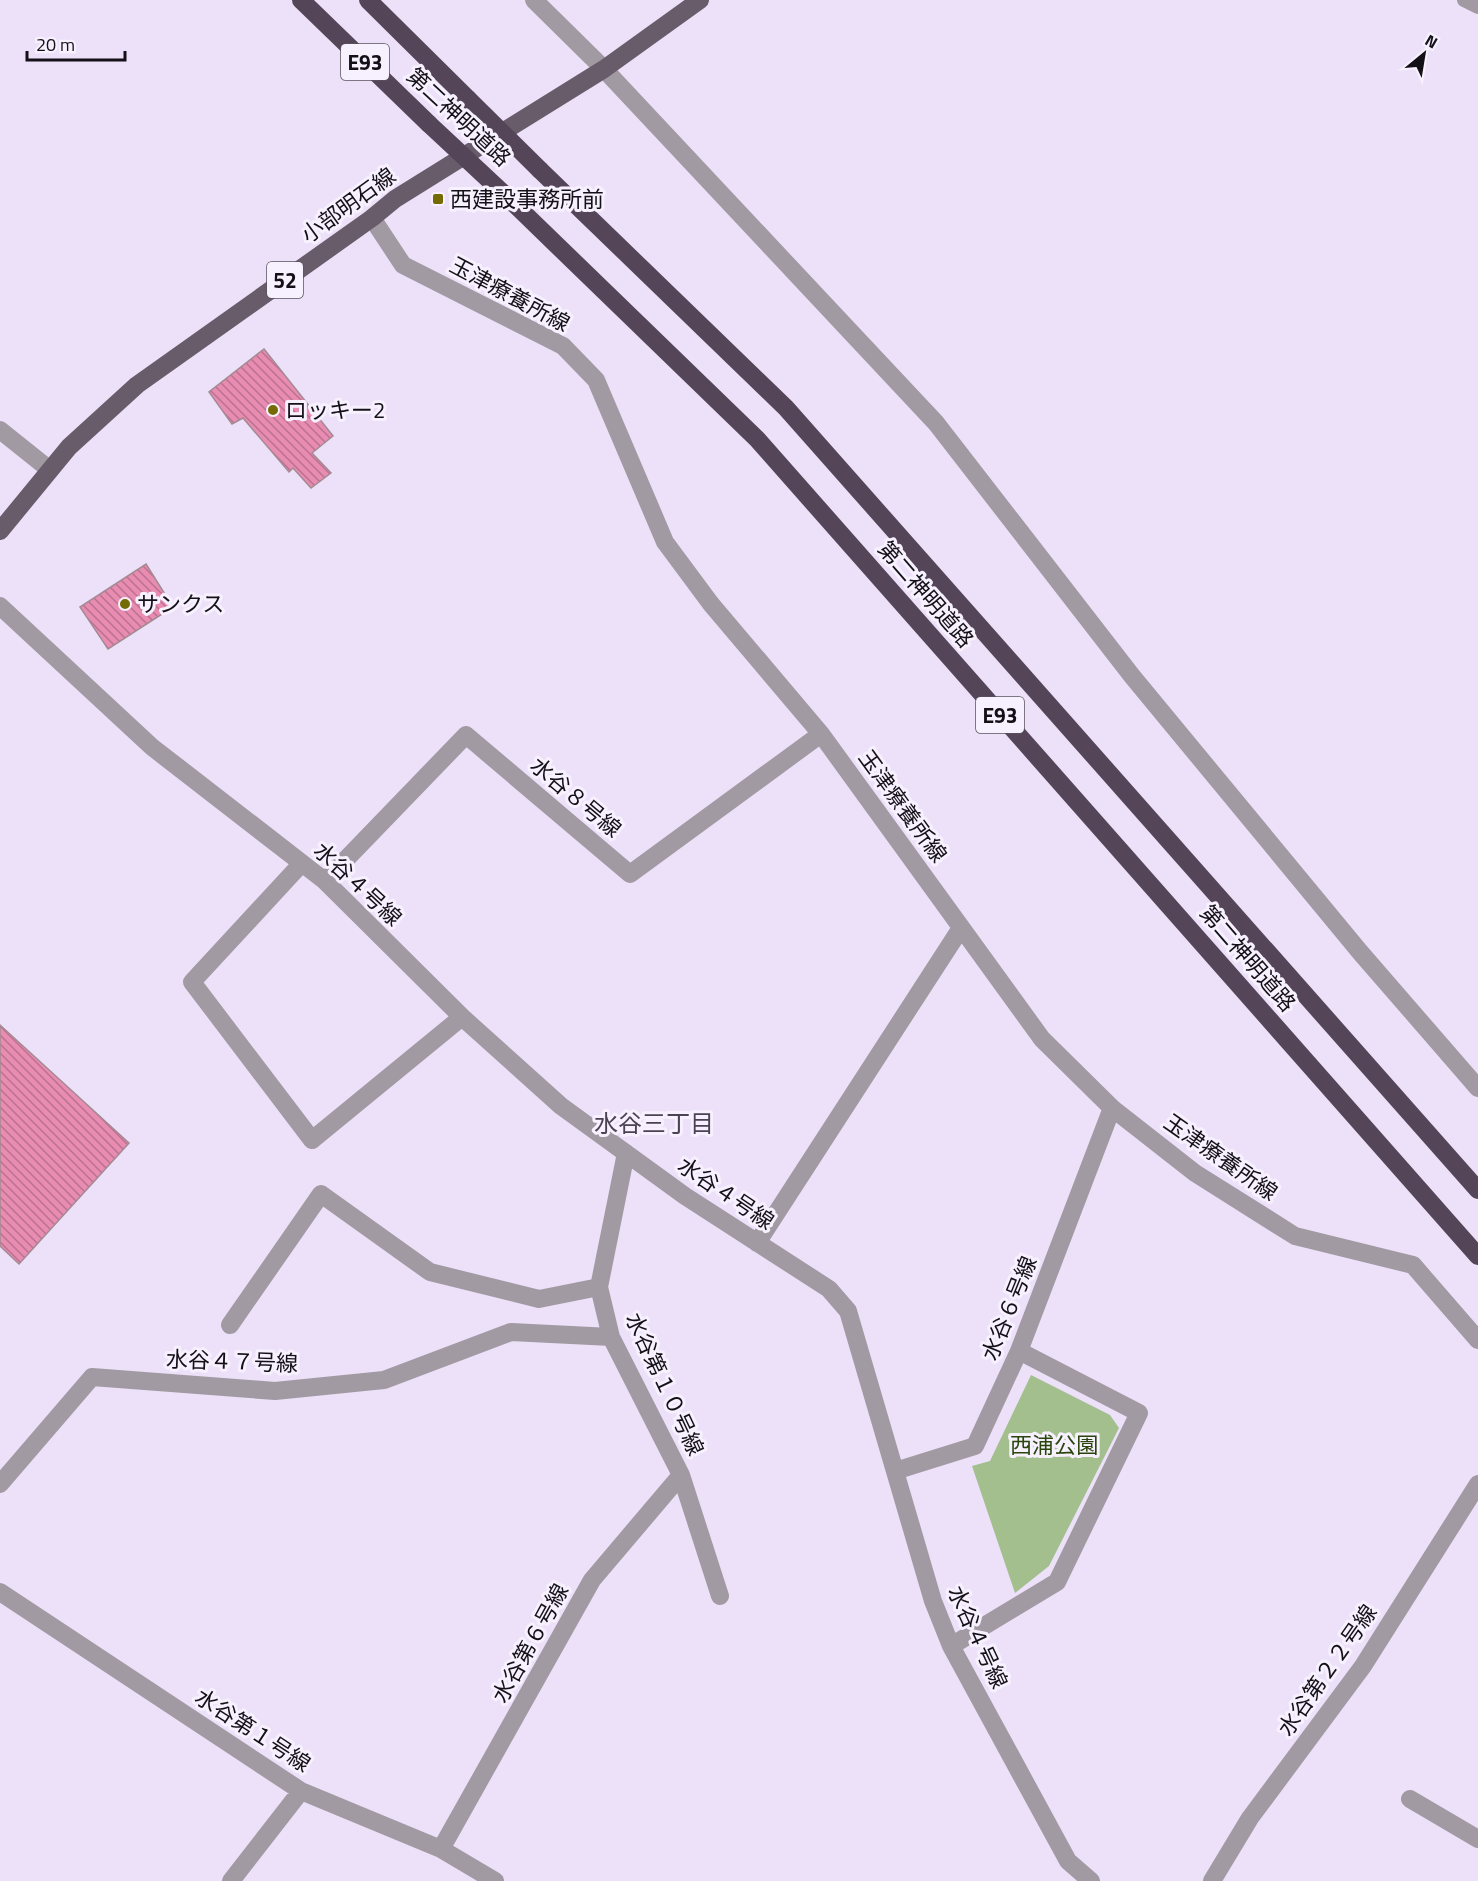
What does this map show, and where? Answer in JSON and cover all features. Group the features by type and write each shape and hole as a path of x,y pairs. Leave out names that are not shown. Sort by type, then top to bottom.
{"highway":[{"name":"第二神明道路","path":"301,0 757,439 1478,1256"},
{"name":"第二神明道路","path":"368,0 786,408 1478,1190"}],"main road":[{"name":"小部明石線","path":"0,531 69,447 137,385 372,218 395,199 604,69 700,0"}],"street":[{"path":"534,0 604,69 936,423 1132,676 1360,952 1478,1088"},
{"name":"玉津療養所線","path":"372,218 403,265 563,346 596,380 665,542 711,604 821,734 1042,1039 1112,1108 1195,1173 1295,1236 1413,1265 1478,1340"},
{"path":"0,430 50,470"},
{"name":"水谷４号線","path":"0,606 152,747 325,881 462,1017 561,1106 685,1196 830,1289 849,1311 933,1600 951,1646 1068,1861 1091,1881"},
{"name":"水谷８号線","path":"325,881 466,735 630,874 821,734"},
{"path":"302,863 192,982 312,1140 462,1017"},
{"path":"757,1243 961,928"},
{"name":"水谷６号線","path":"895,1471 975,1446 1019,1351 1112,1108"},
{"name":"水谷第１０号線","path":"626,1154 599,1287 611,1337 681,1475 720,1596"},
{"path":"230,1324 321,1194 430,1272 539,1299 599,1287"},
{"name":"水谷４７号線","path":"0,1484 92,1377 275,1392 384,1380 512,1332 611,1337"},
{"path":"951,1646 1057,1582 1138,1413 1019,1351"},
{"name":"水谷第６号線","path":"441,1849 592,1581 681,1475"},
{"name":"水谷第２２号線","path":"1212,1881 1250,1818 1363,1666 1478,1484"},
{"name":"水谷第１号線","path":"0,1592 301,1791 441,1849 495,1881"},
{"path":"231,1881 301,1791"},
{"path":"1410,1799 1478,1839"}],"lane":[{"path":"1464,0 1478,7"}],"green space":[{"name":"西浦公園","path":"1031,1375 1110,1415 1119,1428 1049,1566 1015,1593 972,1466 990,1461"}],"building":[{"path":"264,349 333,436 312,453 331,473 311,488 293,468 289,472 243,418 232,424 209,392"},
{"path":"146,564 173,607 108,649 80,607"},
{"path":"0,1025 129,1143 19,1264 0,1246"}],"place":[{"name":"西建設事務所前","path":"438,199"},
{"name":"ロッキー2","path":"273,410"},
{"name":"サンクス","path":"125,604"}],"district":[{"name":"水谷三丁目","path":"654,1123"}]}
